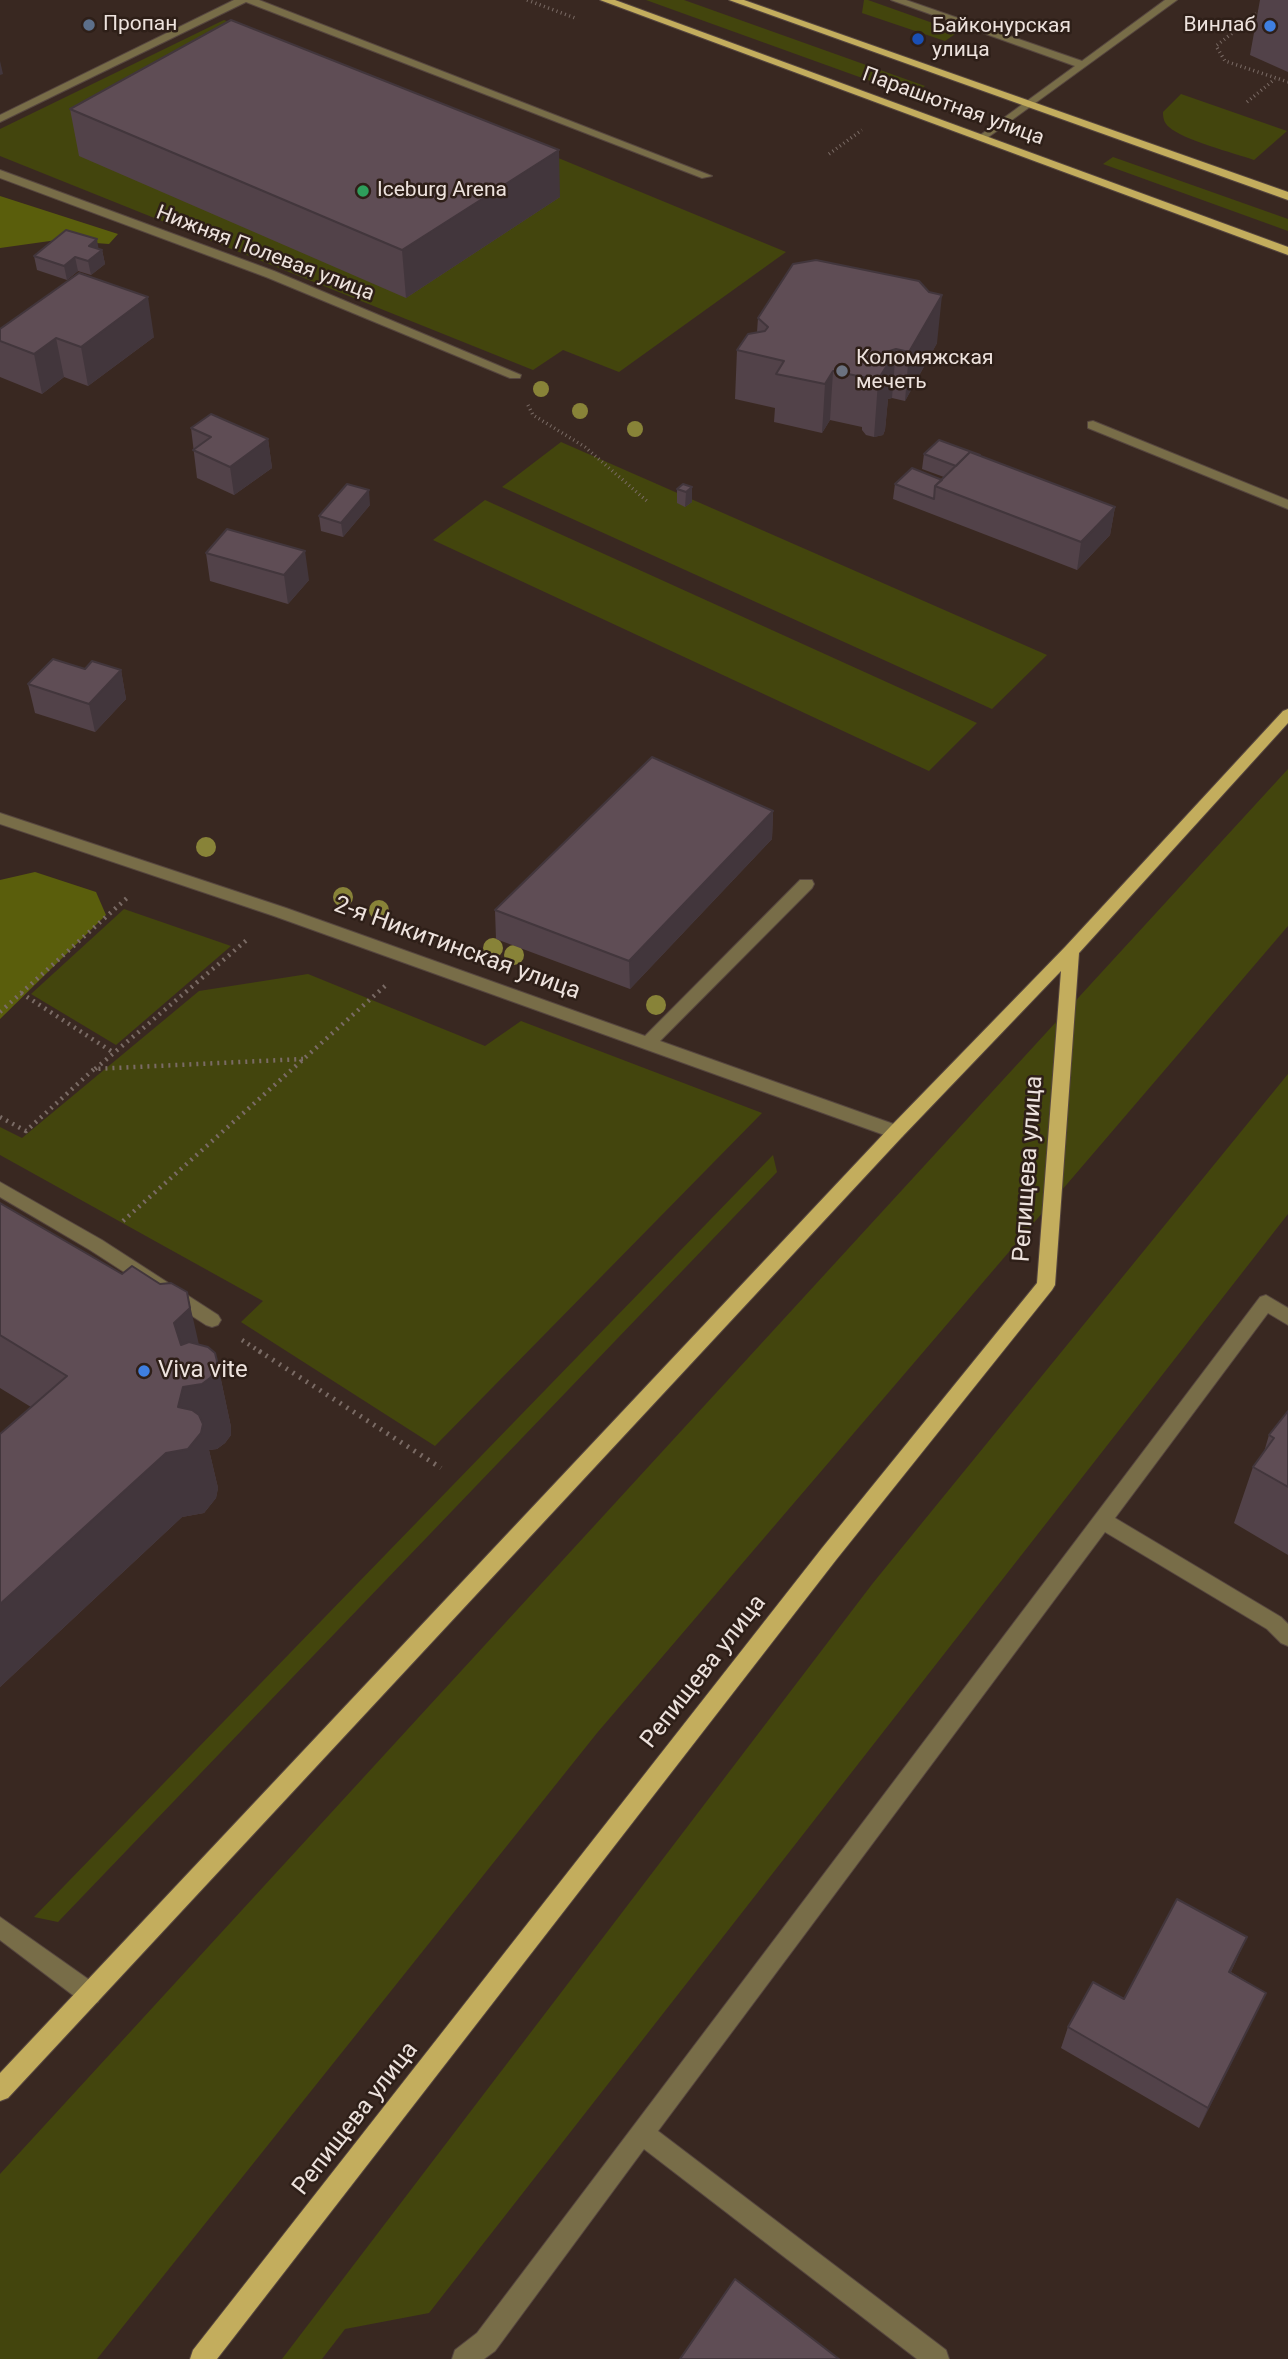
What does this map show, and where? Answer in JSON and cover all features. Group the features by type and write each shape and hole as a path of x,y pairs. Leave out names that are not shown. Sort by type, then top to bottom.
{"main road":[{"name":"Парашютная улица","path":"605,0 1288,251"},
{"name":"Парашютная улица","path":"734,0 1288,196"},
{"path":"0,2091 896,1132 1071,950 1288,714"},
{"name":"Репищева улица","path":"202,2359 820,1565 1046,1285 1071,950"}],"street":[{"path":"0,119 242,0"},
{"path":"248,0 706,176"},
{"path":"896,0 1083,65"},
{"path":"983,138 1172,0"},
{"name":"Нижняя Полевая улица","path":"0,174 281,278 515,375"},
{"path":"1093,425 1288,505"},
{"name":"2-я Никитинская улица","path":"0,818 281,912 896,1132"},
{"path":"648,1043 806,884"},
{"path":"0,1189 96,1244 212,1320"},
{"path":"464,2359 486,2342 1266,1302 1288,1318"},
{"path":"1102,1520 1274,1623 1288,1637"},
{"path":"0,1927 90,1994"},
{"path":"643,2134 937,2359"}],"path":[{"path":"1265,8 1216,46 1225,61 1288,82"},
{"path":"1247,102 1276,78"},
{"path":"829,155 868,125"},
{"path":"515,375 533,415 585,447 648,502"},
{"path":"0,1012 158,870"},
{"path":"0,1117 26,1131 94,1069 281,912"},
{"path":"96,1244 414,959"},
{"path":"21,993 114,1053"},
{"path":"94,1069 304,1059"},
{"path":"212,1320 441,1468"}],"shaded area":[{"path":"646,0 684,0 925,86 912,96"},
{"path":"864,0 958,32 945,41 862,13"},
{"name":"Iceburg Arena","path":"224,20 786,252 619,372 563,350 533,370 0,156 0,129"},
{"path":"1181,94 1287,131 1254,160 1209,146 1185,137 1165,122 1163,112"},
{"path":"1113,157 1288,219 1288,231 1103,164"},
{"path":"0,196 118,234 109,244 57,240 0,248"},
{"path":"561,442 1047,655 992,709 502,487"},
{"path":"485,500 977,723 929,771 433,540"},
{"path":"1288,769 1288,926 597,1733 97,2359 0,2359 0,2174"},
{"path":"35,872 96,892 106,915 0,1019 0,880"},
{"path":"124,909 231,946 116,1045 31,994"},
{"path":"308,974 485,1046 521,1021 762,1113 435,1446 241,1322 263,1301 0,1155 0,1127 22,1138 199,991"},
{"path":"1288,1074 1288,1214 429,2313 345,2329 322,2359 282,2359 873,1583"},
{"path":"773,1155 777,1172 58,1922 34,1917"}],"building":[{"path":"231,20 559,150 402,250 70,109"},
{"path":"66,230 97,239 89,246 102,250 88,261 75,257 64,266 34,256"},
{"path":"816,260 919,281 929,292 942,295 909,352 896,349 880,354 889,362 881,375 889,381 887,386 870,386 866,381 868,378 833,371 825,384 776,374 784,361 737,350 748,334 765,331 768,327 758,318 793,264"},
{"path":"79,273 148,297 81,347 56,338 34,354 0,341 0,329"},
{"path":"211,414 268,439 230,467 193,450 211,437 191,428"},
{"path":"939,440 980,455 970,452 956,466 924,454"},
{"path":"970,452 1115,507 1081,542 935,486"},
{"path":"912,468 942,480 935,486 934,499 895,484"},
{"path":"347,484 369,490 341,523 319,516"},
{"path":"683,484 692,487 686,492 677,489"},
{"path":"227,529 305,551 284,575 206,553"},
{"path":"53,659 85,669 92,661 121,670 89,704 28,684"},
{"path":"652,757 773,811 629,961 495,910"},
{"path":"0,1203 122,1274 132,1266 160,1284 171,1283 187,1292 190,1308 174,1323 181,1345 189,1342 208,1347 215,1353 217,1361 216,1370 210,1378 202,1384 183,1387 178,1407 192,1410 199,1415 203,1424 201,1433 188,1449 166,1453 0,1604 0,1434 67,1376 0,1335"},
{"path":"1288,1411 1288,1487 1253,1467 1274,1438 1269,1435"},
{"path":"1177,1899 1247,1937 1229,1972 1266,1993 1208,2108 1068,2027 1093,1982 1124,1999"},
{"path":"735,2279 839,2359 680,2359"}],"place":[{"name":"Пропан","path":"89,25"},
{"name":"Винлаб","path":"1270,26"},
{"name":"Байконурская улица","path":"918,39"},
{"name":"Iceburg Arena","path":"363,191"},
{"name":"Коломяжская мечеть","path":"842,371"},
{"name":"Viva vite","path":"144,1371"}]}
